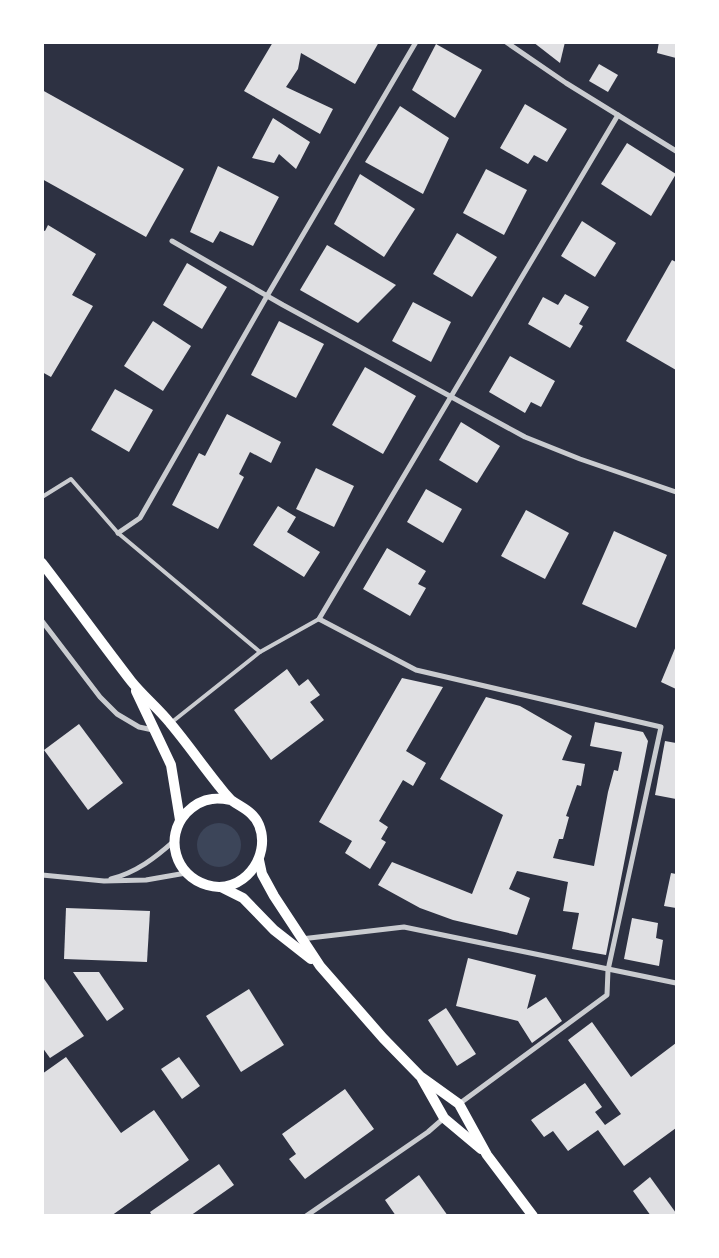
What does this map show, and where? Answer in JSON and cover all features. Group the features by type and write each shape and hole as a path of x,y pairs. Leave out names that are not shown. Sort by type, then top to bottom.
{"main road":[{"path":"42,563 133,683 170,723 231,800 247,809 258,824 263,842 259,860 250,874 237,883 209,886 196,881 186,873 177,858 174,840 176,830 180,820 193,806 211,798 231,800"},
{"path":"133,683 153,730 171,765 180,820"},
{"path":"259,860 262,874 266,881 301,939 320,966 383,1038 420,1076 459,1104 488,1155 533,1216"},
{"path":"221,886 243,898 274,930 320,966"},
{"path":"420,1076 444,1118 488,1155"}],"street":[{"path":"118,534 140,518 416,42"},
{"path":"506,42 566,83 676,151"},
{"path":"459,1104 607,995 608,970 660,727 416,670 319,619 618,115"},
{"path":"172,241 267,296 525,436 580,459 676,492"},
{"path":"42,622 100,697 117,714 139,726 153,730"},
{"path":"104,880 126,875 146,864 174,840"},
{"path":"42,875 104,880 146,880 186,873"},
{"path":"301,939 404,927 676,983"},
{"path":"306,1216 428,1132 444,1118"}],"lane":[{"path":"42,497 71,479 118,534 260,652"},
{"path":"170,723 260,652 319,619"}],"shaded area":[{"path":"219,823 231,827 237,833 241,845 237,857 231,863 219,867 207,863 201,857 197,845 201,833 207,827"}],"building":[{"path":"273,42 379,42 355,84 301,53 298,69 286,87 333,109 320,134 244,91"},
{"path":"533,42 565,42 560,63"},
{"path":"659,42 676,42 676,58 657,53"},
{"path":"436,44 482,70 455,118 412,90"},
{"path":"599,64 618,75 608,92 589,81"},
{"path":"42,90 184,169 146,237 42,179"},
{"path":"525,104 567,129 547,162 534,155 528,164 500,148"},
{"path":"400,106 449,138 423,194 365,162"},
{"path":"273,118 310,142 296,169 279,154 274,163 252,158"},
{"path":"627,143 676,174 651,216 601,184"},
{"path":"218,166 279,197 253,246 220,231 213,243 190,232"},
{"path":"486,169 527,190 504,235 463,213"},
{"path":"360,174 415,209 384,257 334,224"},
{"path":"582,221 616,243 595,277 561,256"},
{"path":"48,225 96,254 72,295 93,306 51,377 42,372 42,230 45,231"},
{"path":"457,233 497,257 472,297 433,274"},
{"path":"327,245 396,285 358,323 300,290"},
{"path":"672,260 676,262 676,370 626,341"},
{"path":"187,263 227,287 202,329 163,305"},
{"path":"565,294 589,307 579,324 583,326 570,348 528,324 543,297 558,305"},
{"path":"413,302 451,322 431,362 392,341"},
{"path":"153,321 191,346 163,391 124,366"},
{"path":"279,321 324,344 296,398 251,375"},
{"path":"510,356 555,381 541,407 531,402 525,413 489,392"},
{"path":"365,367 416,396 383,454 332,425"},
{"path":"115,389 153,410 129,452 91,430"},
{"path":"227,414 281,442 271,463 250,452 239,474 244,477 218,529 172,505 199,453 205,456"},
{"path":"461,422 500,446 477,483 439,460"},
{"path":"316,468 354,486 334,527 296,509"},
{"path":"426,489 462,509 443,543 407,522"},
{"path":"278,506 296,517 287,532 320,552 304,577 253,545"},
{"path":"526,510 569,533 545,579 501,556"},
{"path":"614,531 667,555 636,628 582,604"},
{"path":"387,548 426,571 418,584 426,588 410,616 363,589"},
{"path":"676,646 676,689 661,682"},
{"path":"287,669 299,686 308,679 320,695 310,702 324,720 271,760 234,710"},
{"path":"402,678 443,687 406,751 426,763 413,786 403,780 379,821 388,827 381,839 386,842 370,869 345,853 352,841 319,822"},
{"path":"486,697 520,706 572,736 562,760 585,764 581,786 577,785 566,816 569,817 563,839 559,839 553,858 594,866 608,792 614,770 618,771 622,752 590,746 595,722 643,732 648,741 606,955 572,949 579,913 563,911 568,882 517,871 509,889 530,898 517,935 453,920 420,908 378,885 392,862 472,894 503,815 440,779"},
{"path":"79,724 123,783 88,810 44,750"},
{"path":"665,741 676,743 676,799 655,795"},
{"path":"671,873 676,874 676,908 664,906"},
{"path":"66,908 150,911 147,962 64,959"},
{"path":"632,918 658,923 656,938 663,940 659,966 624,959"},
{"path":"468,958 536,975 527,1009 546,997 562,1021 532,1043 518,1021 456,1006"},
{"path":"73,972 99,972 124,1009 107,1021"},
{"path":"42,976 84,1036 50,1058 42,1047"},
{"path":"249,989 284,1045 241,1072 206,1016"},
{"path":"446,1008 476,1054 457,1066 428,1020"},
{"path":"592,1022 631,1077 676,1043 676,1128 624,1166 598,1130 568,1151 553,1131 544,1137 531,1120 585,1083 602,1107 595,1112 605,1125 621,1114 568,1040"},
{"path":"66,1057 121,1133 154,1110 189,1160 111,1216 42,1216 42,1074"},
{"path":"179,1057 200,1086 182,1099 161,1069"},
{"path":"345,1089 374,1129 305,1179 289,1159 296,1154 282,1134"},
{"path":"219,1164 234,1185 190,1216 152,1216 150,1212"},
{"path":"419,1175 448,1216 396,1216 385,1200"},
{"path":"650,1177 676,1213 676,1216 651,1216 633,1191"}]}
